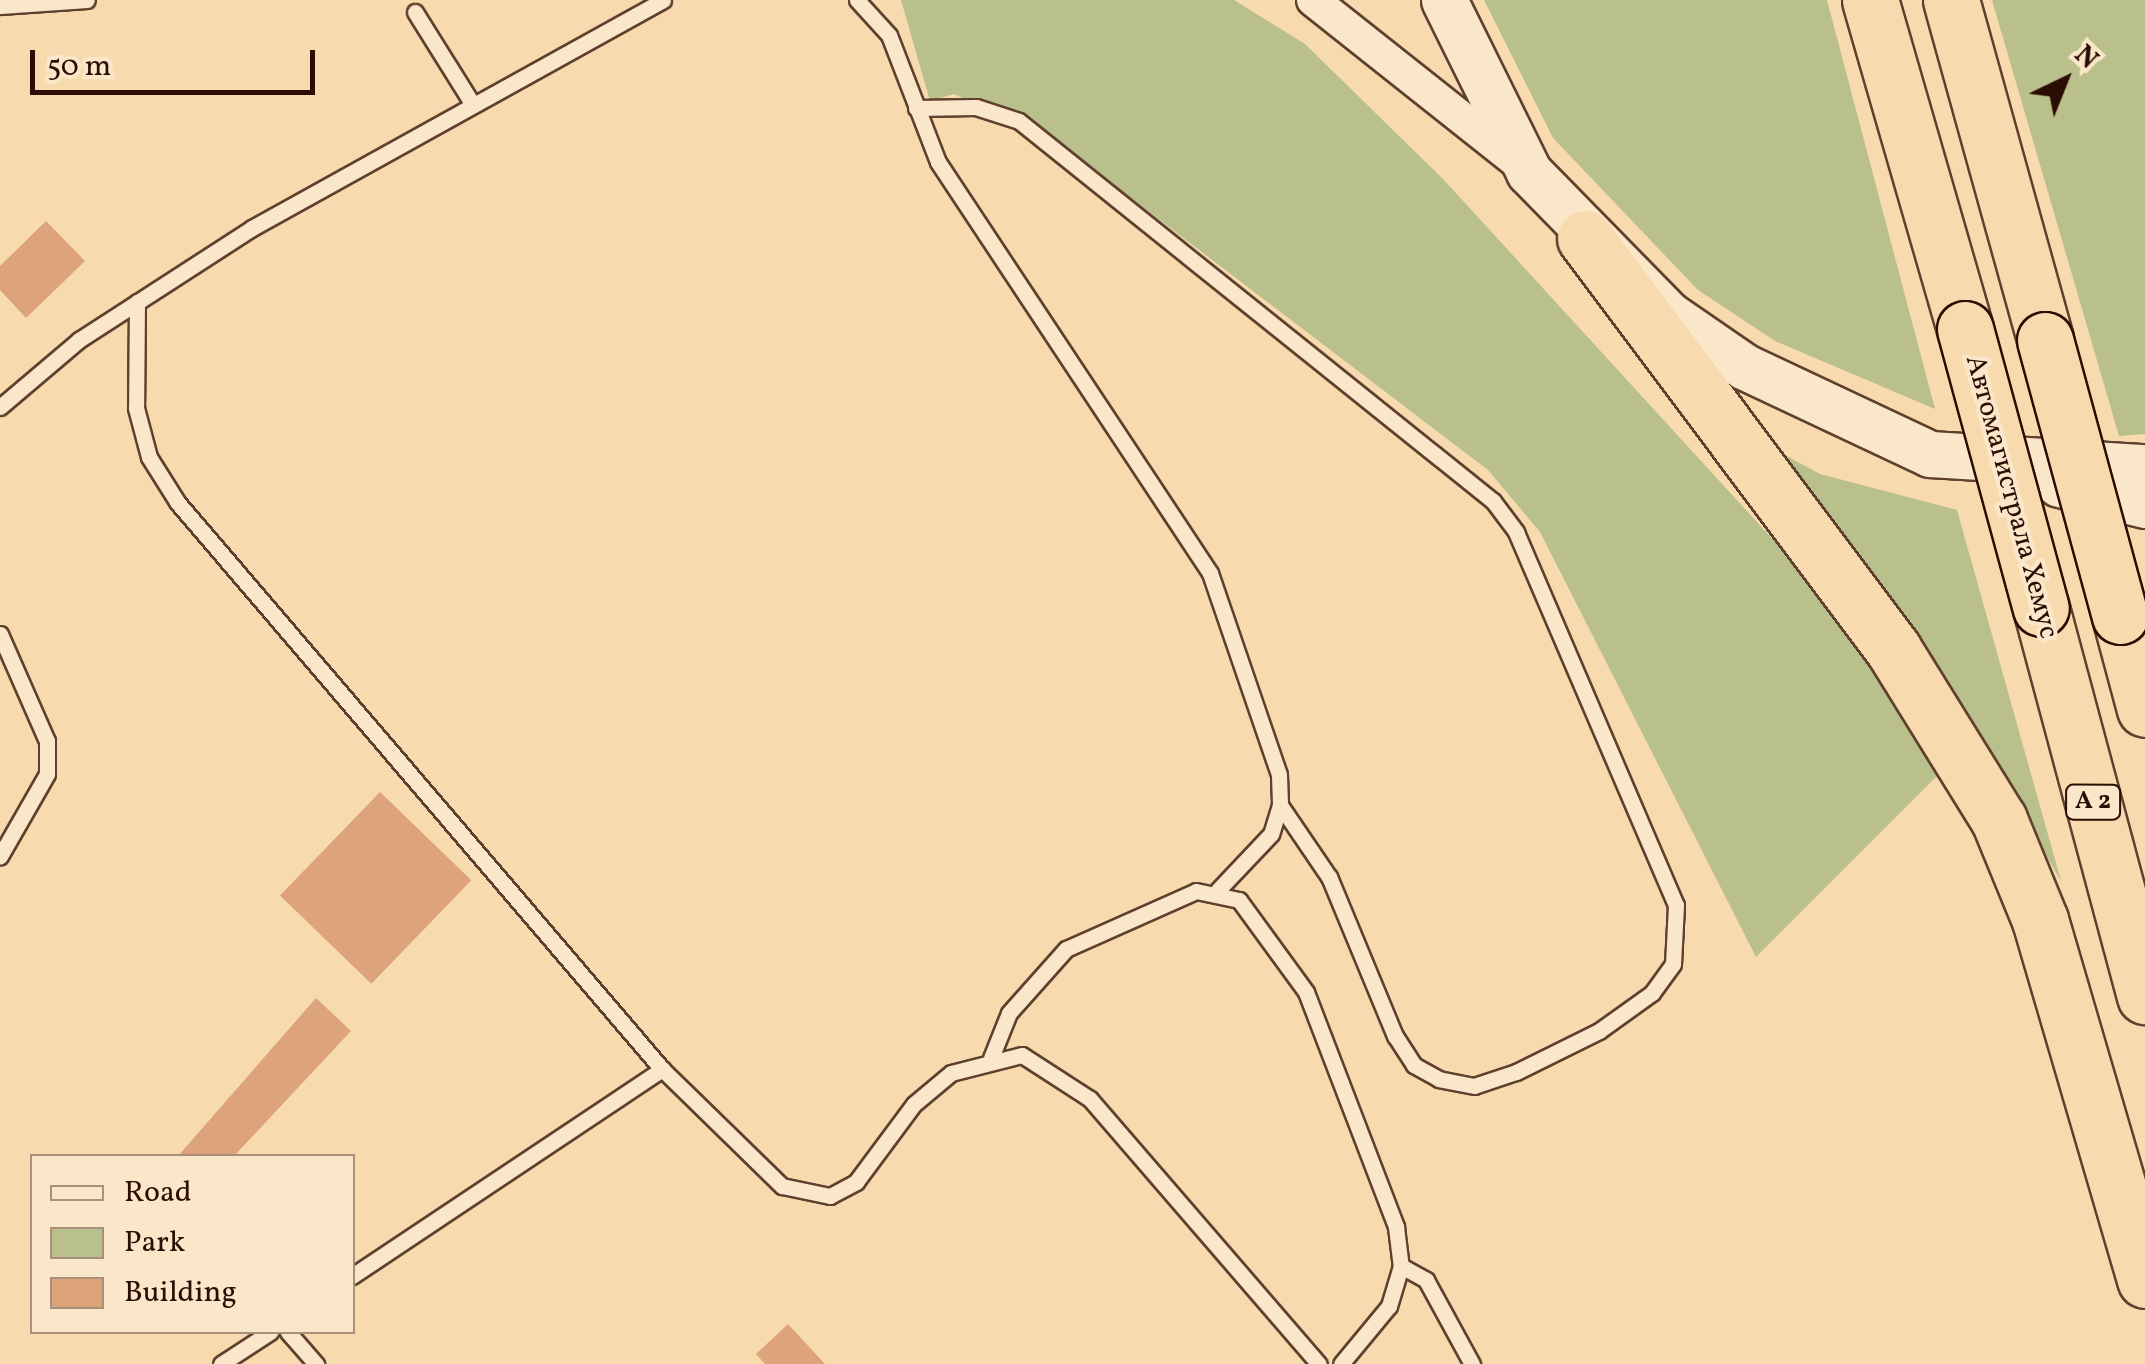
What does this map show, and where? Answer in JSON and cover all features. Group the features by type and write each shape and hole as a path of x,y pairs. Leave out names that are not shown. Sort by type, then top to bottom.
{"highway":[{"name":"Автомагистрала Хемус","path":"1870,0 1965,329 2145,996"},
{"path":"1951,0 2145,709"},
{"path":"1586,238 1893,649 1999,820 2040,920 2145,1280"}],"main road":[{"path":"1444,0 1529,172 1586,238 1745,366 1930,454 2145,504"},
{"path":"1930,454 2145,466"}],"street":[{"path":"1313,0 1529,172"}],"lane":[{"path":"0,6 87,0"},
{"path":"0,407 137,302 470,100 663,0"},
{"path":"857,0 889,35 938,162 1210,573 1279,775 1280,805 1272,834 1218,890 1140,910 1066,949 1009,1013 991,1058"},
{"path":"415,12 470,100"},
{"path":"916,108 976,107 1018,121 1493,501 1524,548 1676,905 1672,964 1652,993 1599,1032 1516,1072 1474,1086 1439,1079 1414,1065 1395,1036 1329,877 1280,805"},
{"path":"137,302 136,408 148,457 178,503 662,1069 782,1186 830,1196 856,1182 938,1083 991,1058 1022,1055 1090,1099 1319,1364"},
{"path":"0,634 47,741 48,774 0,856"},
{"path":"1218,890 1256,918 1306,992 1384,1177 1400,1266 1377,1327 1341,1364"},
{"path":"355,1274 662,1069"},
{"path":"1400,1266 1426,1280 1472,1364"},
{"path":"222,1364 267,1334"},
{"path":"290,1334 316,1364"}],"green space":[{"path":"901,0 1234,0 1305,44 1443,179 1832,604 1949,764 1756,957 1540,532 1488,470 1052,138 954,94 930,101"},
{"path":"1484,0 1827,0 1935,409 1775,341 1698,290 1553,138"},
{"path":"1992,0 2145,0 2145,434 2119,436"},
{"path":"1750,436 1820,474 1957,510 2061,881 1928,652"}],"building":[{"path":"46,221 85,261 26,318 0,290 0,266"},
{"path":"380,792 471,880 371,984 280,896"},
{"path":"316,998 351,1031 236,1154 180,1154"},
{"path":"788,1324 825,1364 765,1364 756,1354"}]}
